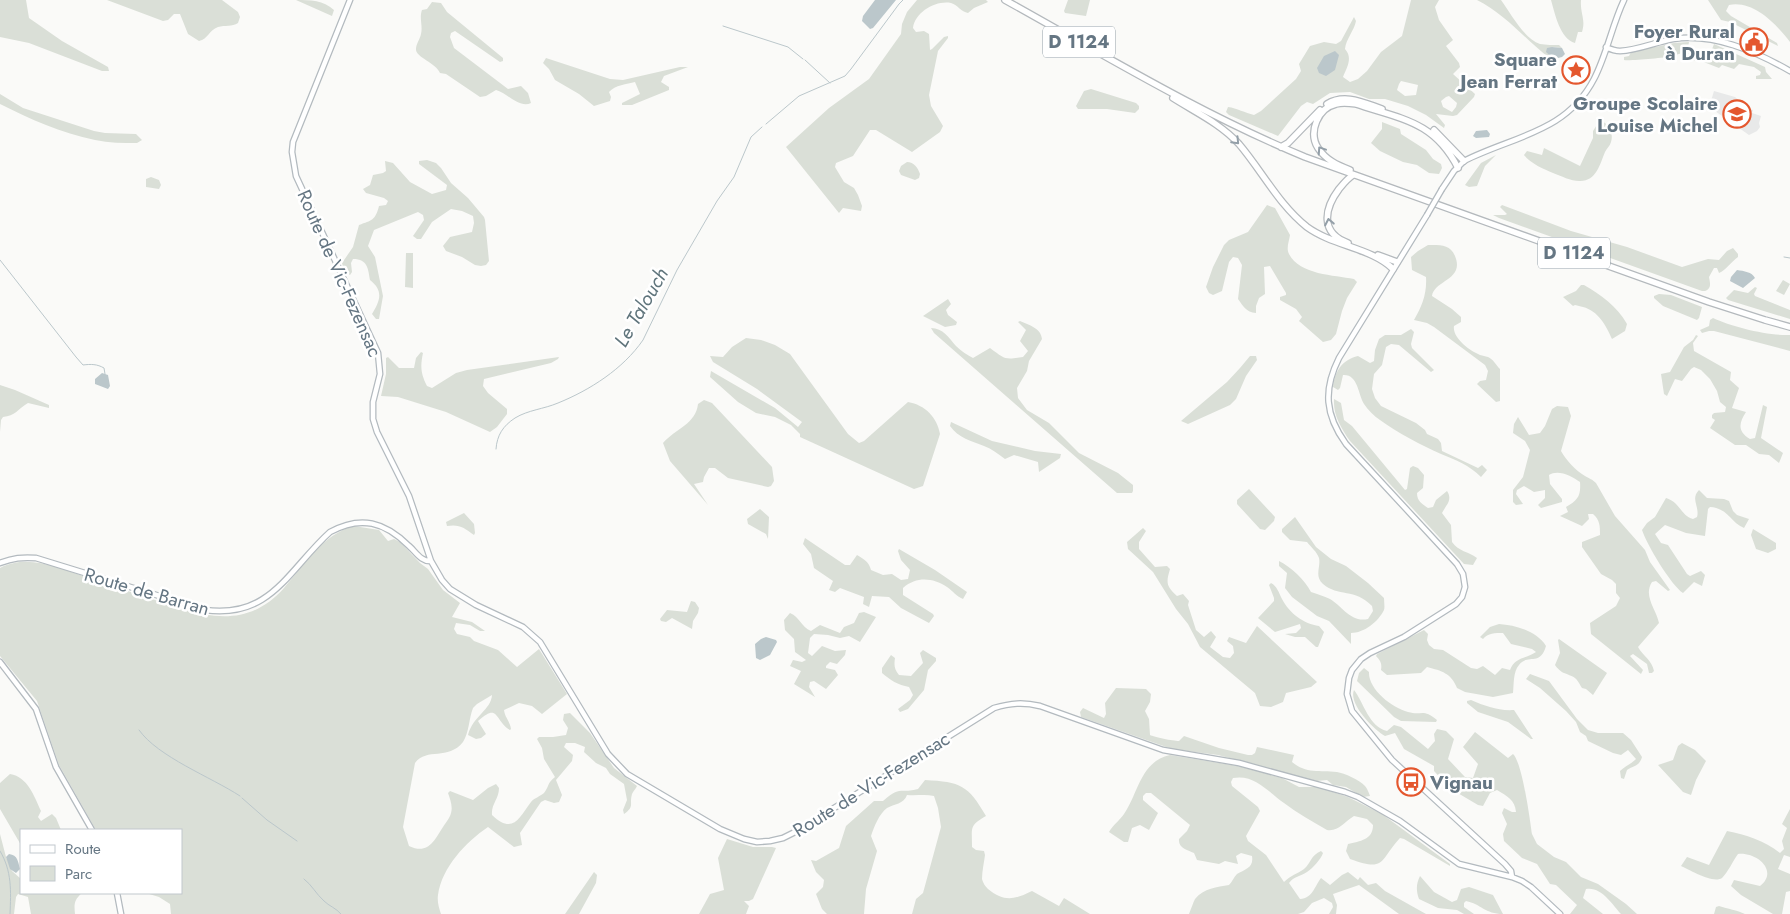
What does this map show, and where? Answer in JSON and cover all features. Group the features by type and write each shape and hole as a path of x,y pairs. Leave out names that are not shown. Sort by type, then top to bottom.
{"highway":[{"name":"D 1124","path":"1005,0 1209,114 1281,147 1356,176 1709,302 1790,326"},
{"path":"1154,83 1160,90 1228,133 1245,151 1289,210 1309,228 1331,241 1379,258 1393,269"},
{"path":"1281,147 1288,143 1326,105 1334,100 1354,99 1421,122 1430,127 1464,161"},
{"path":"1397,262 1338,239 1330,230 1327,220 1330,204 1347,179 1356,176 1354,172 1335,164 1324,156 1317,146 1314,134 1317,121 1326,108 1335,104 1356,104 1424,127 1435,135 1458,168"}],"main road":[{"name":"Route de Vic-Fezensac","path":"350,0 293,142 292,152 296,176 378,353 380,374 373,402 373,419 377,432 412,505 431,561 442,580 462,598 523,627 540,642 608,754 628,774 720,830 744,839 770,841 783,838 800,830 994,708 1006,704 1026,702 1162,750 1230,761 1346,792 1400,821 1459,864 1512,876"},
{"path":"1560,914 1531,888 1512,876 1506,864 1392,760 1352,711 1347,694 1349,678 1352,670 1361,659 1410,633 1456,604 1464,591 1465,581 1457,564 1346,444 1337,431 1330,415 1328,400 1329,384 1333,369 1442,189 1458,168 1464,161 1476,155 1548,126 1562,118 1577,103 1594,78 1624,0"},
{"path":"1606,47 1619,51 1672,40 1703,39 1723,42 1754,53 1790,70"},
{"name":"Route de Barran","path":"0,563 11,558 36,558 204,610 226,612 248,608 266,598 330,532 354,522 365,522 384,528 400,538 423,560 431,561"},
{"path":"0,662 36,709 50,755 91,829"},
{"path":"116,894 121,914"}],"shaded area":[{"path":"875,0 896,0 873,28 870,29 862,21 863,16"},
{"path":"1547,48 1562,48 1565,54 1554,59 1546,52"},
{"path":"1335,51 1339,55 1335,70 1326,76 1319,73 1317,68 1324,56"},
{"name":"Groupe Scolaire Louise Michel","path":"1714,91 1735,97 1747,108 1753,110 1752,113 1761,116 1760,127 1757,131 1749,135 1715,111 1710,104"},
{"path":"1487,130 1490,134 1489,137 1476,138 1473,136 1476,131"},
{"path":"1737,270 1750,273 1755,278 1743,288 1730,281"},
{"path":"102,373 108,375 110,386 108,389 95,384 95,379"},
{"path":"766,637 777,642 770,655 760,660 756,658 755,644"},
{"path":"9,854 16,857 18,861 20,869 16,873 10,869 6,857"}],"green space":[{"path":"0,0 26,0 29,18 62,41 108,67 109,71 102,71 29,43 0,37"},
{"path":"107,0 222,0 238,12 240,17 238,23 215,28 199,41 188,34 180,14 174,14 168,20 163,21"},
{"path":"296,0 326,4 334,10 332,16"},
{"path":"917,0 986,0 988,2 968,13 951,3 939,3 927,8 918,17 913,28 916,32 924,31 929,34 930,50 944,37 948,36 938,51 929,95 931,106 943,126 940,132 912,152 876,130 870,130 853,156 836,163 835,167 844,182 854,188 862,206 861,211 843,208 839,213 786,147 829,108 869,79 901,34 902,24 907,12"},
{"path":"1068,0 1090,0 1086,16 1065,13"},
{"path":"1411,0 1439,0 1435,7 1439,20 1453,40 1446,46 1460,67 1453,74 1475,94 1457,115 1436,114 1445,125 1444,128 1426,115 1408,106 1385,99 1369,99 1350,92 1330,93 1313,104 1307,102 1301,106 1278,136 1226,112 1228,107 1254,115 1261,111 1296,79 1301,71 1299,64 1310,46 1324,42 1336,44 1341,41 1354,17 1355,25 1345,49 1349,59 1343,77 1350,82 1358,79 1367,71 1381,52 1402,36","holes":["1401,81 1418,85 1416,95 1405,96 1397,90","1449,96 1457,103 1452,112 1443,107 1441,101"]},
{"path":"1477,0 1501,0 1528,37 1540,44 1559,45 1562,48 1552,47 1549,56 1554,59 1548,57 1497,12"},
{"path":"1551,0 1581,0 1583,27 1582,32 1578,32 1575,43 1565,37 1556,19"},
{"path":"1708,0 1790,0 1790,42 1772,22 1756,10 1738,4 1729,5 1726,11 1731,16 1777,43 1778,46 1730,22 1721,20"},
{"path":"432,2 441,3 447,12 503,58 503,61 500,62 455,31 451,33 450,37 454,48 508,89 521,86 528,93 531,103 522,104 496,90 480,97 446,74 440,73 438,69 419,55 416,49 421,31 421,13"},
{"path":"1689,42 1688,47 1691,48 1690,57 1708,60 1714,44 1765,67 1766,72 1772,79 1756,79 1756,76 1760,75 1761,72 1754,67 1739,64 1734,69 1722,65 1719,68 1701,61 1690,60 1687,53 1624,60 1624,57 1629,56 1631,52 1674,43"},
{"path":"546,58 610,79 623,80 680,67 688,67 664,76 661,82 669,87 669,90 632,105 622,105 622,103 640,94 635,82 614,88 609,92 610,101 594,106 579,94 555,80 543,63"},
{"path":"1091,89 1136,103 1139,109 1135,113 1107,109 1078,109 1076,106 1084,91"},
{"path":"0,94 23,108 94,131 136,134 142,140 137,143 111,142 70,134 0,104"},
{"path":"1600,120 1606,123 1610,129 1612,139 1599,167 1590,179 1579,181 1566,178 1538,166 1524,155 1527,151 1542,155 1544,148 1580,166 1593,138 1593,131"},
{"path":"1382,122 1400,129 1401,134 1426,150 1433,159 1441,164 1442,168 1439,174 1429,173 1417,165 1403,162 1380,151 1371,143 1382,129"},
{"path":"1496,155 1485,166 1477,186 1469,187 1465,185 1481,163"},
{"path":"427,160 436,163 441,168 451,183 468,198 484,217 489,261 486,265 475,265 462,257 446,251 443,246 450,237 472,232 473,216 462,211 451,209 432,222 421,239 413,236 424,220 423,215 418,212 374,230 368,246 375,257 383,296 379,319 376,319 372,314 379,300 379,292 370,280 366,265 358,259 353,259 350,275 344,270 342,263 353,247 359,225 372,219 376,215 379,206 386,205 388,201 366,193 363,189 370,185 373,175 386,171 385,161 393,163 410,182 432,194 446,190 447,185 419,164 419,161"},
{"path":"907,162 914,164 917,168 920,174 919,178 915,180 901,175 899,171 901,166"},
{"path":"151,177 159,180 161,185 159,189 146,187 146,179"},
{"path":"1267,205 1275,208 1290,235 1288,249 1294,261 1318,273 1354,279 1357,282 1347,298 1336,334 1331,340 1323,342 1299,321 1302,317 1296,309 1280,300 1280,297 1286,295 1286,293 1270,266 1264,267 1265,294 1259,298 1256,313 1247,310 1238,299 1242,265 1238,258 1233,257 1229,262 1222,291 1213,295 1209,293 1206,287 1224,245 1229,240 1248,232"},
{"path":"1502,205 1571,231 1627,247 1682,267 1708,259 1719,260 1727,251 1733,248 1738,257 1719,273 1717,268 1714,268 1709,277 1710,287 1702,291 1493,215 1507,214 1500,207"},
{"path":"1428,245 1447,247 1455,256 1456,270 1453,275 1438,286 1432,296 1461,317 1461,322 1454,326 1454,331 1462,344 1480,355 1490,358 1500,369 1500,401 1496,402 1477,384 1480,381 1486,380 1488,371 1485,365 1434,327 1414,320 1423,300 1426,289 1426,277 1412,270 1411,257"},
{"path":"406,253 413,253 413,288 405,287"},
{"path":"1783,280 1790,284 1784,295 1776,291"},
{"path":"1581,285 1584,285 1613,306 1627,324 1625,331 1612,339 1597,315 1588,309 1573,306 1563,297 1576,291"},
{"path":"1755,287 1757,288 1755,296 1790,310 1790,319 1726,298 1734,290 1748,293"},
{"path":"1659,294 1671,295 1702,307 1699,318 1697,320 1663,306 1654,298 1654,296"},
{"path":"948,299 951,304 946,310 948,315 957,322 956,325 945,327 923,316"},
{"path":"1713,318 1730,325 1751,330 1790,335 1790,351 1714,331 1702,333 1700,330 1709,326 1710,320"},
{"path":"1020,321 1037,330 1042,339 1029,361 1027,371 1017,388 1018,398 1027,410 1049,423 1079,453 1118,473 1133,485 1132,493 1117,493 934,333 931,328 942,332 960,350 973,358 990,348 1002,356 1012,358 1023,357 1028,351 1020,341 1026,330 1018,322"},
{"path":"1411,329 1414,332 1412,348 1434,370 1431,372 1399,345 1391,344 1386,347 1382,365 1374,374 1372,389 1375,398 1381,406 1416,423 1427,434 1438,439 1441,443 1442,451 1478,468 1482,465 1487,470 1481,477 1462,463 1418,443 1378,418 1364,404 1357,385 1352,378 1343,375 1340,388 1338,390 1333,387 1335,376 1340,367 1348,360 1358,356 1370,363 1374,361 1379,339 1385,335 1401,335"},
{"path":"1696,335 1698,336 1693,343 1694,351 1731,372 1730,380 1739,388 1732,408 1746,412 1740,427 1743,433 1750,439 1755,438 1763,405 1767,407 1761,438 1783,453 1779,463 1769,455 1759,454 1746,445 1735,445 1710,428 1715,420 1712,418 1712,415 1725,412 1726,407 1720,402 1717,391 1710,379 1701,370 1694,367 1682,381 1675,379 1667,396 1664,394 1661,374 1670,372 1684,347"},
{"path":"746,338 761,340 775,345 790,354 848,434 859,443 864,441 908,402 925,409 936,422 940,434 923,486 914,489 800,437 800,434 791,425 775,417 756,413 738,402 710,377 711,371 775,408 798,427 802,422 757,389 713,362 710,356 723,357 732,347"},
{"path":"421,352 423,353 421,366 423,378 427,386 432,388 456,373 467,370 559,357 551,363 484,379 483,386 488,393 507,409 507,414 497,427 490,432 446,412 398,397 381,396 386,374 386,358 388,357 399,368 414,368 416,358"},
{"path":"1250,356 1256,356 1257,360 1246,376 1236,399 1230,405 1188,424 1181,421 1227,382"},
{"path":"0,385 49,405 49,408 28,403 14,414 3,417 0,432"},
{"path":"1334,399 1341,403 1344,420 1352,426 1405,490 1407,489 1410,468 1413,466 1418,468 1424,475 1423,488 1417,493 1417,496 1428,508 1433,507 1436,500 1447,491 1449,500 1442,513 1451,525 1452,542 1458,548 1477,558 1473,565 1464,564 1350,441 1336,416"},
{"path":"704,400 712,403 772,467 774,481 771,486 768,487 728,478 715,468 709,468 703,482 694,484 708,505 670,461 663,443 693,417 698,404"},
{"path":"1557,406 1568,407 1571,416 1561,451 1571,465 1596,483 1615,516 1645,550 1650,562 1670,590 1668,591 1656,581 1652,582 1650,587 1649,597 1659,623 1638,647 1651,664 1654,671 1652,673 1649,673 1647,664 1633,654 1630,656 1643,670 1641,674 1591,634 1590,623 1616,606 1620,598 1616,593 1616,584 1601,574 1582,547 1582,542 1600,535 1600,526 1597,519 1593,514 1588,514 1589,519 1582,526 1560,516 1568,512 1566,507 1578,497 1580,482 1565,474 1553,473 1549,475 1550,484 1562,499 1562,502 1541,508 1538,505 1545,498 1545,490 1534,492 1524,486 1517,490 1516,494 1523,504 1516,505 1513,502 1513,490 1523,477 1530,450 1525,441 1513,433 1514,424 1518,417 1529,435 1540,433 1552,409"},
{"path":"951,422 992,441 1035,451 1061,454 1060,458 1039,472 1038,462 1014,455 1005,459 990,449 957,433 950,426"},
{"path":"1249,489 1275,517 1274,521 1265,530 1260,529 1237,504 1237,500"},
{"path":"1699,490 1707,498 1729,501 1737,515 1749,519 1744,528 1721,510 1710,507 1708,509 1705,536 1686,533 1665,525 1655,534 1661,543 1668,545 1687,574 1690,576 1701,571 1705,575 1702,586 1694,582 1683,593 1672,582 1660,564 1642,530 1655,517 1666,498 1671,500 1689,517 1693,519 1697,517 1695,497"},
{"path":"760,509 769,517 768,539 766,534 748,524 747,519"},
{"path":"464,513 474,524 474,535 462,527 447,526 446,522"},
{"path":"1295,517 1316,547 1331,559 1346,566 1384,598 1384,609 1381,614 1366,629 1351,633 1351,644 1329,621 1317,616 1292,597 1285,588 1287,573 1279,566 1279,561 1297,574 1311,592 1330,599 1357,619 1368,619 1373,611 1372,606 1366,600 1329,588 1320,581 1318,575 1319,558 1315,552 1307,542 1290,540 1282,532 1282,529"},
{"path":"354,526 379,530 388,541 394,539 400,542 428,569 443,590 460,603 452,617 472,622 485,631 480,631 470,625 456,623 454,629 457,634 470,637 474,641 498,650 517,667 539,649 567,694 542,714 532,706 519,703 504,710 510,730 496,715 490,713 478,721 486,734 476,739 468,735 470,728 489,705 492,695 473,708 465,738 457,748 420,758 415,763 403,827 409,846 421,849 426,848 433,842 448,820 452,810 448,793 450,791 473,800 496,784 499,792 492,815 505,824 515,822 532,801 544,793 555,777 544,759 542,748 537,739 539,737 566,735 568,728 563,720 564,714 570,713 590,733 614,768 637,786 632,794 631,807 624,814 623,810 627,800 624,784 584,752 585,747 575,743 566,743 564,747 573,755 572,761 556,780 562,795 559,802 554,803 545,800 541,802 520,833 522,845 514,847 488,827 471,840 456,856 444,875 438,897 441,914 171,914 170,904 159,897 149,894 182,894 182,829 95,829 59,765 37,701 0,656 0,568 22,562 57,567 181,609 217,616 234,616 268,603 284,588 315,551 343,530"},
{"path":"1143,528 1146,531 1139,542 1139,549 1155,567 1167,566 1170,569 1169,587 1177,596 1183,594 1189,601 1188,605 1196,630 1204,637 1211,631 1216,637 1210,647 1223,657 1230,658 1234,653 1233,646 1227,641 1229,637 1246,643 1257,626 1317,682 1311,687 1286,693 1283,702 1271,707 1260,706 1255,693 1200,647 1188,624 1176,609 1153,572 1128,549 1127,542"},
{"path":"1753,529 1776,543 1776,549 1768,553 1756,549 1751,535"},
{"path":"805,538 845,565 850,565 857,555 866,561 871,570 883,575 892,574 901,580 908,579 910,570 901,560 899,549 967,592 963,599 942,584 931,580 919,580 903,588 903,595 933,614 934,616 929,623 901,608 889,597 872,596 869,607 863,604 864,597 840,588 835,592 829,590 833,581 814,568 811,554 803,544"},
{"path":"1271,583 1293,613 1308,623 1319,626 1324,632 1318,647 1305,637 1285,634 1296,633 1301,628 1300,624 1275,632 1258,618 1274,601 1269,585"},
{"path":"691,601 695,602 699,608 693,621 692,629 672,618 666,622 661,621 660,619 667,610 687,612"},
{"path":"864,612 876,617 860,642 849,636 840,638 814,634 810,638 808,653 812,656 822,646 835,651 846,650 845,655 837,664 830,662 826,666 826,668 835,670 838,675 826,689 814,681 810,682 809,687 815,697 794,684 801,671 790,666 793,660 802,662 806,660 795,652 794,639 785,630 784,620 790,613 811,631 820,625 840,633 844,627 854,623 859,613"},
{"path":"1499,624 1525,630 1537,636 1546,646 1541,656 1526,660 1519,665 1515,675 1513,693 1493,697 1465,692 1457,688 1452,679 1445,673 1427,667 1421,673 1387,675 1381,670 1381,663 1376,656 1424,630 1428,634 1427,640 1429,645 1434,649 1443,650 1471,668 1477,669 1483,666 1495,675 1502,668 1510,670 1518,660 1536,652 1532,649 1511,644 1503,633 1489,634 1483,639 1480,637 1490,627"},
{"path":"1559,639 1607,673 1593,695 1582,688 1575,678 1562,672 1555,665 1560,653"},
{"path":"923,650 936,658 936,661 928,670 924,690 908,709 900,712 898,709 910,700 913,695 909,687 894,682 882,673 882,668 891,655 895,658 895,667 899,675 911,676 923,663 920,653"},
{"path":"1364,668 1369,672 1372,685 1388,702 1408,712 1429,714 1437,720 1436,722 1401,721 1394,717 1357,681 1359,673"},
{"path":"1530,674 1549,681 1577,719 1588,730 1598,733 1623,733 1631,740 1642,757 1638,764 1627,770 1624,779 1621,778 1620,771 1636,759 1628,750 1621,755 1588,741 1586,736 1580,732 1576,722 1566,711 1540,688 1526,679"},
{"path":"1116,688 1146,689 1151,694 1150,702 1145,711 1149,719 1150,735 1179,741 1184,736 1219,748 1248,755 1255,753 1257,747 1294,755 1292,762 1297,766 1313,771 1337,772 1356,779 1366,787 1370,796 1363,797 1346,787 1333,785 1327,780 1317,781 1218,755 1172,749 1081,717 1080,712 1083,708 1104,718 1106,714 1105,703"},
{"path":"1354,690 1371,720 1381,729 1387,731 1394,725 1401,727 1428,749 1435,741 1434,734 1437,729 1446,731 1454,739 1448,759 1465,777 1473,778 1478,764 1463,747 1475,732 1508,758 1513,754 1525,791 1532,834 1537,844 1554,857 1566,862 1581,877 1598,884 1637,914 1621,914 1597,890 1586,889 1583,898 1603,914 1570,914 1577,905 1556,885 1550,884 1537,864 1522,858 1504,841 1503,834 1507,824 1502,813 1504,808 1516,812 1514,804 1510,799 1497,790 1490,793 1483,806 1451,789 1434,771 1434,766 1404,749 1395,733 1385,736 1363,716 1355,702"},
{"path":"1471,700 1492,708 1514,710 1533,739 1508,722 1478,712 1467,703 1467,701"},
{"path":"1682,743 1695,750 1706,761 1691,795 1683,792 1658,765 1673,760 1678,746"},
{"path":"1170,755 1238,766 1282,778 1299,787 1318,787 1348,797 1382,814 1450,864 1450,866 1400,838 1381,862 1370,864 1350,859 1346,851 1348,844 1365,839 1371,834 1373,825 1367,819 1354,816 1338,828 1327,830 1294,810 1255,781 1241,777 1233,778 1231,782 1232,786 1258,807 1260,811 1246,836 1248,841 1266,855 1284,882 1304,869 1318,853 1321,851 1323,853 1319,861 1312,868 1289,883 1300,899 1311,894 1321,878 1330,885 1348,872 1358,880 1360,877 1368,885 1376,883 1385,891 1426,914 1399,914 1359,885 1333,894 1337,905 1336,914 1329,914 1333,907 1332,903 1324,898 1312,903 1304,912 1298,914 1189,914 1195,899 1202,892 1229,885 1237,874 1250,866 1252,856 1241,853 1236,856 1238,864 1225,861 1219,864 1197,860 1194,853 1184,848 1179,842 1179,839 1190,825 1151,793 1146,793 1143,796 1143,800 1158,813 1149,830 1140,825 1132,828 1128,842 1124,842 1109,832 1124,814 1146,771 1152,764"},
{"path":"10,774 21,779 33,793 41,811 38,817 41,821 52,814 61,829 20,829 20,843 0,809 0,783"},
{"path":"925,780 947,782 962,787 974,798 986,816 974,825 972,847 976,850 984,851 982,879 988,889 1004,898 1014,898 1032,891 1059,906 1064,898 1090,914 912,914 916,899 923,893 941,827 934,796 907,795 901,802 884,811 872,832 871,836 877,851 866,889 864,914 827,914 822,909 816,894 823,887 824,880 816,872 811,860 816,861 839,848 846,826 874,801 883,801 897,791 918,789"},
{"path":"1790,809 1790,857 1784,855 1778,869 1790,874 1790,891 1786,892 1782,914 1773,914 1741,895 1731,886 1734,880 1760,886 1765,880 1766,869 1758,859 1752,856 1738,854 1724,876 1718,879 1702,876 1681,866 1687,857 1709,865 1727,831 1755,839 1780,853 1784,849 1782,841 1787,828 1782,824"},
{"path":"0,834 12,871 20,878 20,894 81,894 75,902 75,914 31,914 28,897 18,894 14,914 0,914"},
{"path":"727,839 753,847 776,848 753,899 744,901 749,906 746,914 699,914 710,894 724,890 718,858"},
{"path":"594,872 597,875 596,883 579,914 565,914"},
{"path":"1420,876 1434,892 1452,902 1457,900 1461,889 1469,887 1493,895 1503,914 1487,911 1476,904 1466,901 1464,907 1474,914 1464,914 1457,910 1438,908 1419,899 1417,888"},
{"path":"1719,906 1745,914 1714,914 1716,907"}],"waterway":[{"name":"Le Talouch","path":"766,124 799,96 845,76 903,0"},
{"path":"723,26 788,47 803,59"},
{"path":"805,60 830,83"},
{"name":"Le Talouch","path":"496,449 501,431 515,418 558,403 582,392 605,378 635,350 643,340 677,270 717,201 734,177 751,137 762,127"},
{"path":"1784,257 1790,258"},
{"path":"0,260 83,365 94,365 104,368 105,374"},
{"path":"139,730 148,740 172,758 240,796"},
{"path":"242,798 267,820 297,841"},
{"path":"0,851 9,874 10,914"},
{"path":"304,879 324,901 341,914"}],"place":[{"name":"Foyer Rural à Duran","path":"1754,42"},
{"name":"Square Jean Ferrat","path":"1576,70"},
{"name":"Groupe Scolaire Louise Michel","path":"1737,114"},
{"name":"Vignau","path":"1411,782"}]}
